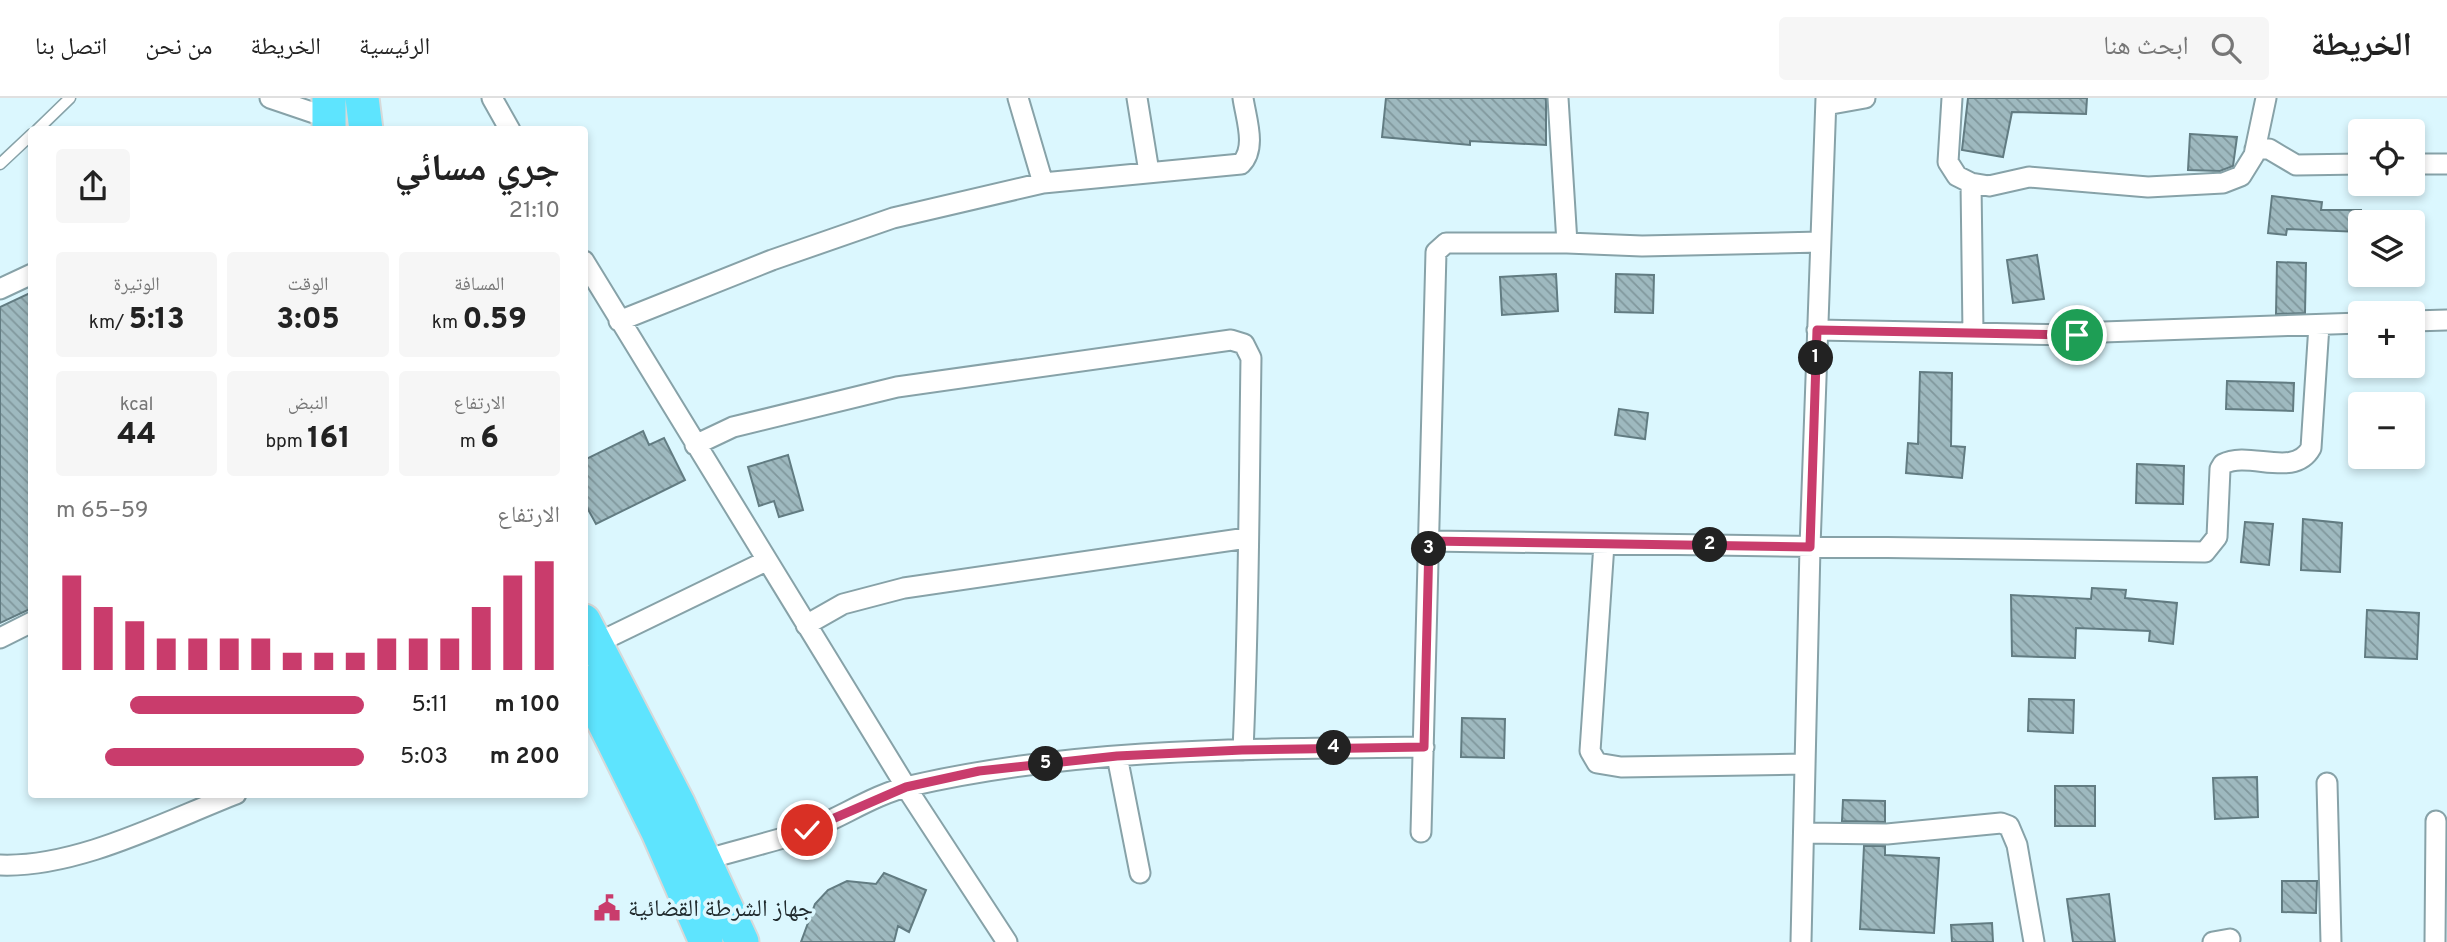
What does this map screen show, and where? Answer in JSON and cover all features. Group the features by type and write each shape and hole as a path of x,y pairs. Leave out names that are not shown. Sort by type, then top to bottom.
{"highway":[{"path":"590,632 690,865 706,942"},
{"path":"588,689 690,865 742,942"}],"street":[{"path":"270,98 328,121"},
{"path":"492,98 508,126"},
{"path":"1018,98 1043,183"},
{"path":"1137,98 1149,172"},
{"path":"619,321 772,260 893,218 1043,183 1241,164 1249,157 1250,148 1243,98"},
{"path":"1558,98 1567,243"},
{"path":"1801,942 1810,547 1826,102 1865,98"},
{"path":"1952,98 1948,162 1957,176 1971,183 1989,186 2029,177 2126,186 2224,183 2246,170 2255,149 2266,98"},
{"path":"2255,149 2269,149 2296,165 2348,164"},
{"path":"2425,164 2447,164"},
{"path":"1971,183 1973,333"},
{"path":"1422,832 1436,252 1446,243 1642,246 1820,242"},
{"path":"588,268 906,787 1007,942"},
{"path":"0,289 28,276"},
{"path":"2425,321 2447,320"},
{"path":"2104,332 2348,324"},
{"path":"1429,541 2205,552 2217,537 2220,470 2223,464 2236,460 2293,462 2307,455 2311,448 2319,325"},
{"path":"1817,330 2077,335"},
{"path":"695,445 733,427 897,387 1238,341 1244,344 1251,358 1245,597 1248,631 1242,750"},
{"path":"806,625 843,604 904,588 1247,538"},
{"path":"1604,544 1590,751 1597,763 1621,767 1805,764"},
{"path":"590,632 766,561"},
{"path":"0,638 28,624"},
{"path":"690,865 807,830 906,787 979,771 1117,756 1242,750 1424,747"},
{"path":"1117,756 1140,873"},
{"path":"2327,783 2331,942"},
{"path":"0,865 34,866 75,856 226,798"},
{"path":"2435,942 2436,821"},
{"path":"1804,833 1888,834 2001,823 2009,826 2017,845 2034,942"}],"lane":[{"path":"41,126 70,98"},
{"path":"0,164 28,138"}],"building":[{"path":"1386,98 1546,98 1546,145 1470,141 1470,145 1382,137"},
{"path":"1968,98 2087,98 2086,114 2012,112 2003,157 1962,150"},
{"path":"2190,134 2237,137 2233,166 2220,171 2188,170"},
{"path":"2272,196 2322,202 2321,210 2348,210 2348,231 2287,229 2286,235 2268,233"},
{"path":"2037,255 2044,299 2013,303 2007,260"},
{"path":"2277,262 2306,263 2305,313 2276,314"},
{"path":"1556,274 1558,311 1502,315 1500,277"},
{"path":"1616,274 1654,275 1653,313 1615,312"},
{"path":"28,294 28,610 0,623 0,307"},
{"path":"1920,372 1952,373 1951,446 1965,447 1962,478 1906,473 1908,443 1918,444"},
{"path":"2227,381 2294,383 2293,411 2226,409"},
{"path":"1619,409 1648,413 1645,439 1615,435"},
{"path":"643,431 649,445 664,438 685,480 596,524 588,509 588,458"},
{"path":"788,455 803,510 779,517 774,501 759,506 748,467"},
{"path":"2137,464 2184,466 2183,504 2136,503"},
{"path":"2303,519 2342,523 2340,572 2301,570"},
{"path":"2245,522 2273,524 2269,565 2241,562"},
{"path":"2092,588 2126,590 2125,598 2177,603 2173,644 2149,641 2150,631 2076,628 2075,658 2012,656 2011,595 2091,599"},
{"path":"2367,610 2419,613 2417,659 2365,657"},
{"path":"2029,699 2074,700 2073,733 2028,731"},
{"path":"1462,718 1505,719 1504,758 1461,757"},
{"path":"2257,777 2258,817 2215,819 2213,778"},
{"path":"2055,786 2095,786 2095,826 2055,826"},
{"path":"1843,800 1885,801 1885,822 1842,821"},
{"path":"1864,846 1885,846 1885,855 1939,858 1934,933 1860,929"},
{"path":"884,873 926,890 909,932 898,926 894,942 801,942 815,904 828,890 847,881 876,884"},
{"path":"2282,881 2317,881 2316,913 2282,912"},
{"path":"2109,894 2115,942 2073,942 2067,899"},
{"path":"1992,923 1993,942 1952,942 1951,925"}],"place":[{"name":"جهاز الشرطة القضائية","path":"607,908"}],"route":[{"path":"807,830 906,787 979,771 1117,756 1242,750 1424,747 1429,541 1810,547 1817,330 2077,335"}]}
